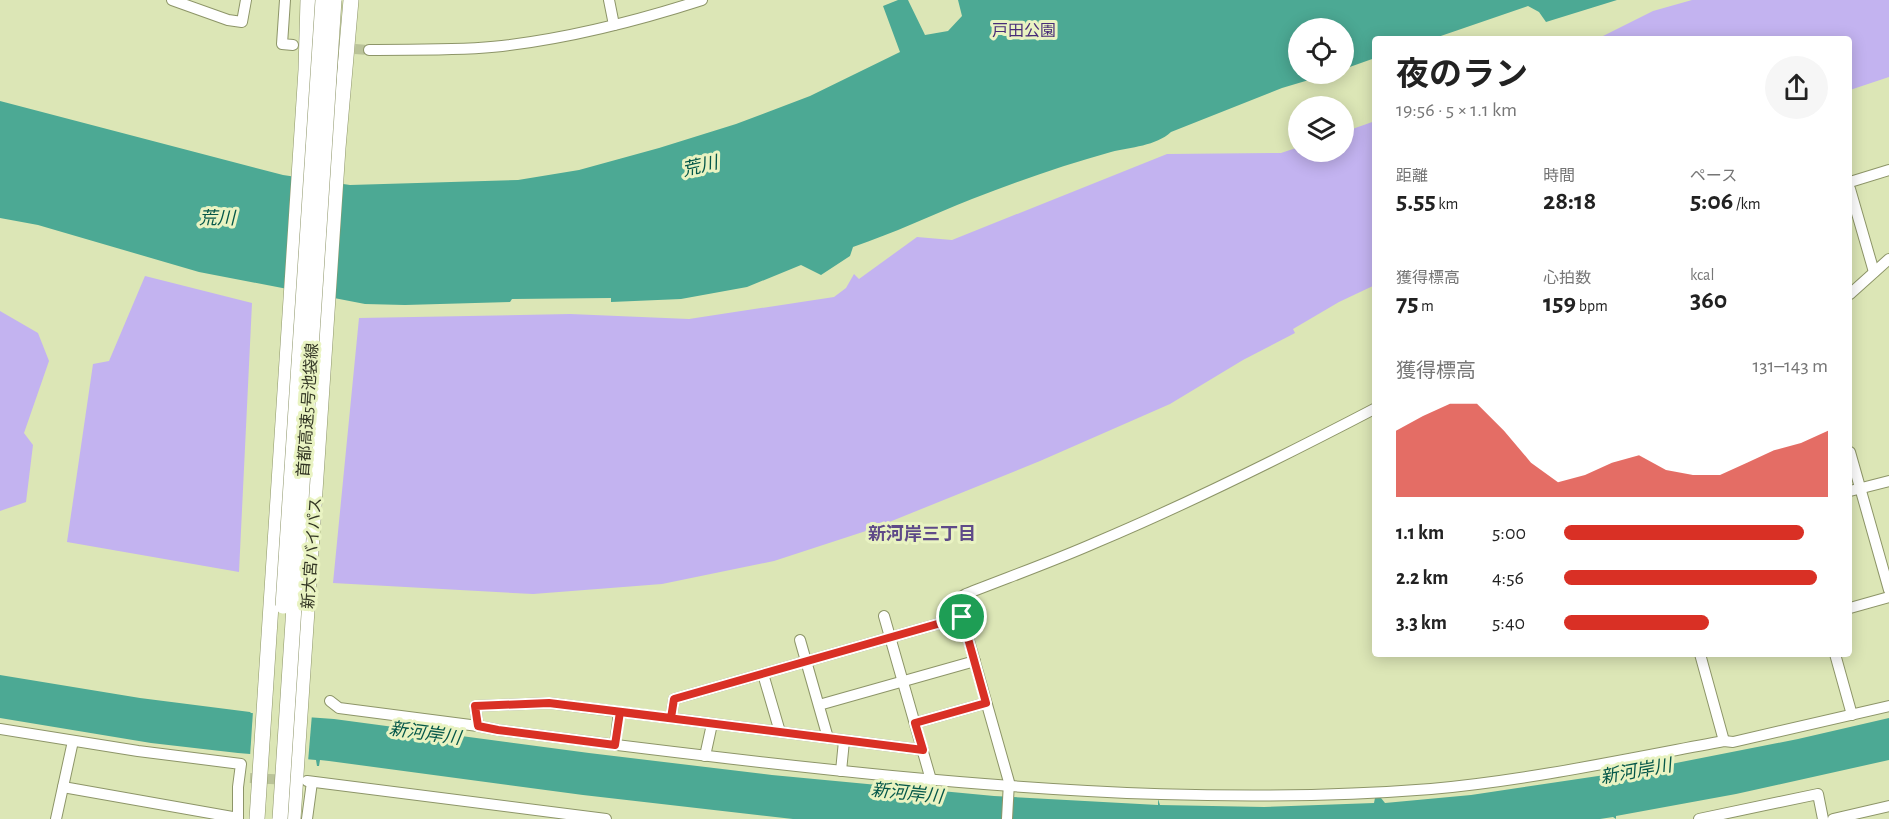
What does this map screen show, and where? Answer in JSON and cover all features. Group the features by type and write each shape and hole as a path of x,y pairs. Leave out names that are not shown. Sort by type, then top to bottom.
{"highway":[{"path":"256,819 306,70 308,0"},
{"name":"首都高速5号池袋線","path":"280,819 326,40 321,0"},
{"name":"首都高速5号池袋線","path":"270,819 326,40 335,0"},
{"name":"新大宮バイパス","path":"293,819 305,779 342,99 351,0"}],"street":[{"path":"172,0 228,20 243,22 246,0"},
{"path":"285,0 282,44 292,45"},
{"path":"609,0 614,25"},
{"path":"369,50 500,46 559,37 614,25 702,0"},
{"path":"1852,181 1889,170"},
{"path":"1852,196 1874,272"},
{"path":"1852,292 1889,259"},
{"path":"1007,819 1009,787 958,603 964,595 1144,522 1372,410"},
{"path":"1852,467 1855,489 1889,590"},
{"path":"1855,489 1889,481"},
{"path":"1852,607 1889,597"},
{"path":"884,616 931,780"},
{"path":"671,718 674,699 962,617"},
{"path":"800,640 828,738"},
{"path":"1701,657 1724,741"},
{"path":"1836,657 1852,715"},
{"path":"819,705 975,661"},
{"path":"763,674 780,732"},
{"path":"330,701 339,708 498,730 841,771 1009,787 1221,796 1377,792 1456,786 1554,773 1763,735 1889,706"},
{"path":"478,726 475,706 549,703 923,750"},
{"path":"915,723 986,703"},
{"path":"615,745 620,712"},
{"path":"705,756 712,724"},
{"path":"0,729 241,764 245,777 238,818 186,814 63,788"},
{"path":"56,819 73,741"},
{"path":"841,771 844,741"},
{"path":"307,819 305,779 606,819"},
{"path":"1699,819 1719,817 1818,794 1823,819"},
{"path":"1833,819 1889,806"}],"shaded area":[{"path":"1692,0 1889,0 1889,77 1852,89 1852,36 1603,36 1653,11"},
{"path":"1372,122 1372,286 1339,302 1293,329 1295,333 1243,360 1170,404 1040,461 872,529 774,561 662,584 533,594 333,583 359,318 570,314 689,319 834,297 846,288 854,274 859,279 917,237 952,240 1167,154 1281,153 1288,151 1288,162 1354,162 1354,128"},
{"path":"145,276 252,303 239,572 67,542 93,364 109,361"},
{"path":"0,311 38,333 49,361 24,433 33,445 26,502 0,511"}],"water":[{"name":"荒川","path":"898,0 908,0 925,35 948,31 962,16 958,0 1617,0 1546,22 1539,12 1528,6 1441,36 1372,36 1372,59 1354,65 1354,18 1288,18 1288,84 1295,84 1171,132 1151,143 1076,162 972,199 853,247 850,256 821,275 801,265 747,287 681,299 611,302 611,298 512,299 510,302 365,304 199,272 38,225 0,218 0,101 283,175 350,185 518,180 579,170 736,124 810,96 900,52 883,6"},
{"name":"新河岸川","path":"0,675 251,713 334,719 772,775 994,796 1158,805 1158,799 1160,805 1264,807 1374,803 1375,798 1381,798 1385,803 1471,795 1652,768 1653,773 1658,771 1658,768 1672,767 1671,764 1889,718 1889,760 1736,794 1616,816 1616,819 1613,817 1600,819 793,819 583,795 329,761 320,760 317,766 316,760 151,743 0,718"}],"pier":[{"path":"253,711 312,714 308,762 250,757"}],"tunnel":[{"path":"340,48 369,50"},
{"path":"250,778 289,780"}],"district":[{"name":"新河岸三丁目","path":"922,534"}],"route":[{"path":"962,617 986,703 915,723 923,750 620,712 615,745 478,726 475,706 549,703 671,718 674,699 962,617"}],"park label":[{"name":"戸田公園","path":"1024,30"}]}
